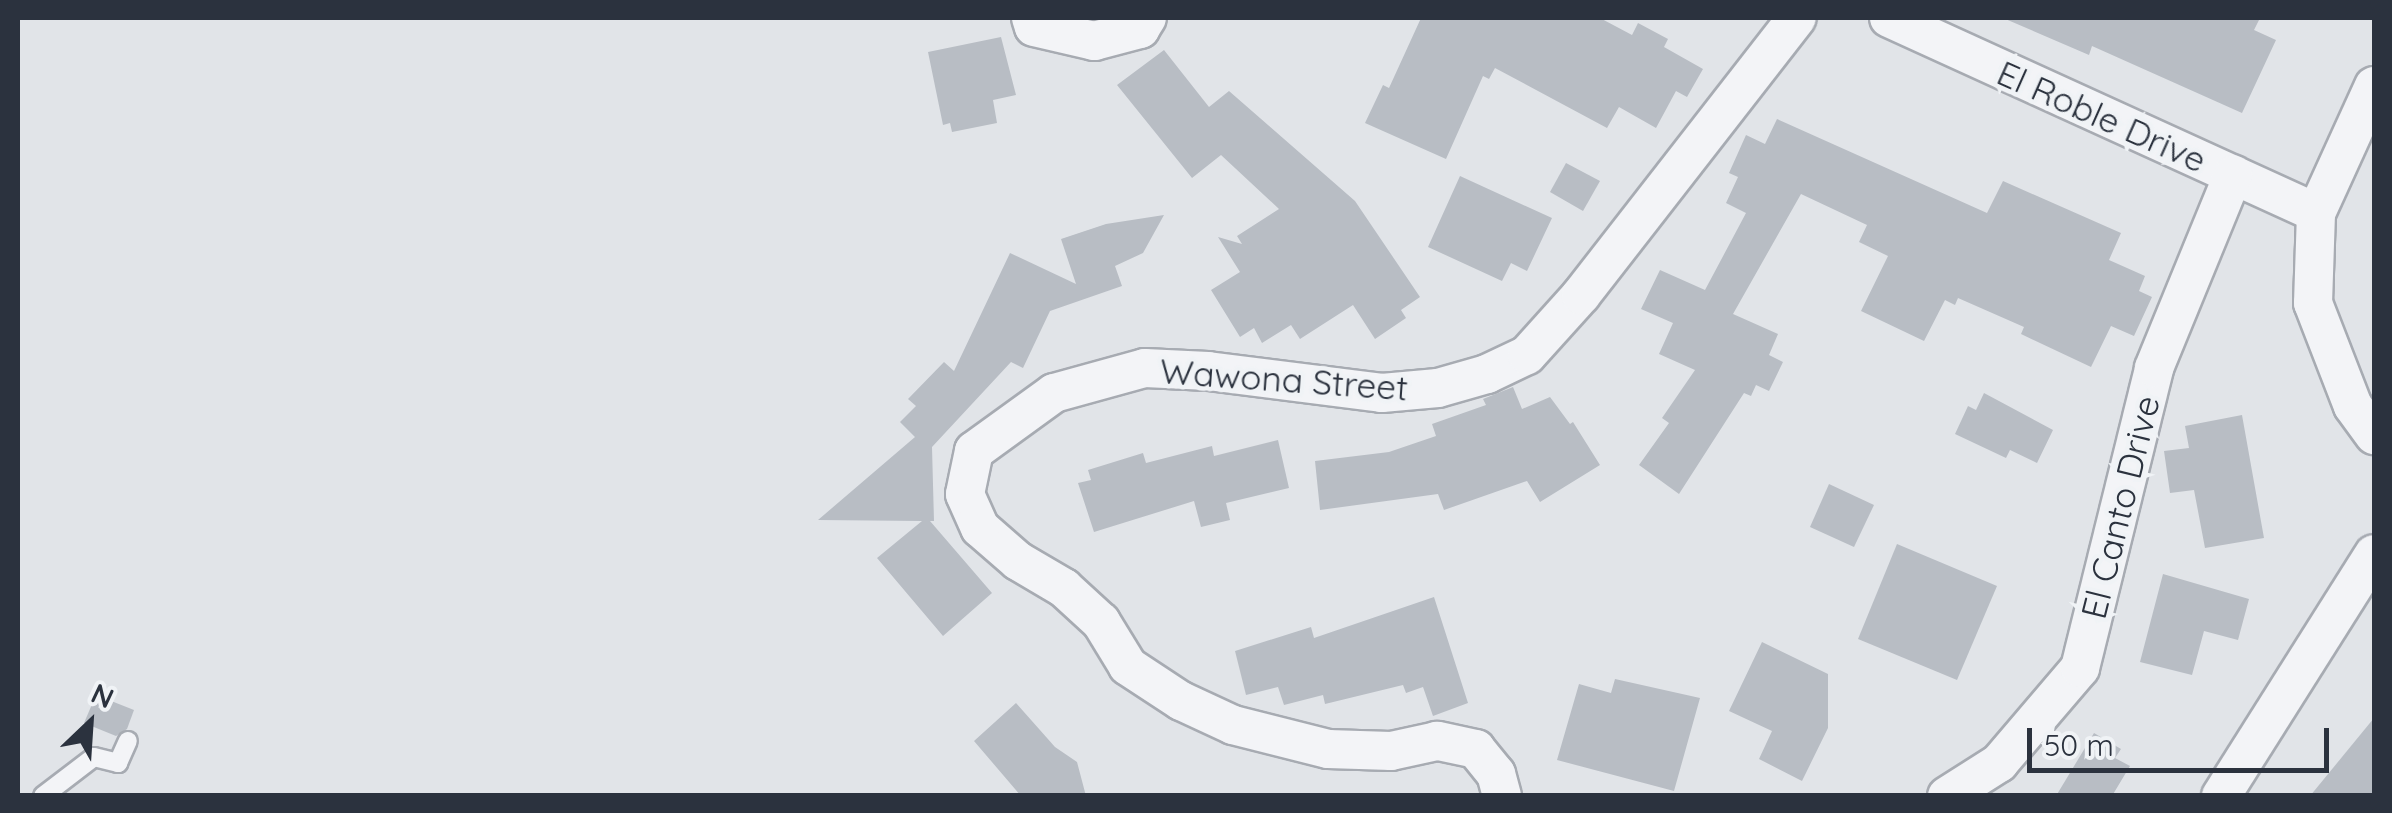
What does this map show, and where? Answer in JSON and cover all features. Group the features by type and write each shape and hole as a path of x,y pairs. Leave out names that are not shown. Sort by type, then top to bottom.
{"street":[{"path":"1031,18 1034,27 1094,40 1140,29 1147,18"},
{"name":"Wawona Street","path":"1502,796 1496,774 1476,749 1437,742 1391,751 1328,748 1233,725 1181,700 1128,666 1101,622 1064,588 1018,562 980,528 964,494 974,451 1054,393 1145,368 1208,370 1382,393 1438,388 1527,356 1581,295 1797,18"},
{"name":"El Roble Drive","path":"1889,18 2316,213"},
{"path":"2374,86 2316,213 2313,303 2353,406 2374,435"},
{"name":"El Canto Drive","path":"1948,796 1999,762 2080,668 2154,368 2233,175"},
{"path":"2221,796 2374,554"}],"lane":[{"path":"43,796 94,758 118,763 128,740"}],"building":[{"path":"1421,18 1600,18 1632,35 1638,23 1668,39 1664,47 1703,69 1687,97 1676,91 1656,128 1619,107 1607,128 1495,68 1489,79 1483,76 1446,159 1365,123 1383,85 1389,88"},
{"path":"2003,18 2260,18 2254,30 2276,40 2242,113 2092,46 2089,55"},
{"path":"1001,37 1016,95 993,100 997,123 952,132 950,123 943,125 928,52"},
{"path":"1164,50 1209,107 1229,91 1355,201 1420,297 1401,310 1406,318 1375,339 1353,305 1300,339 1291,325 1262,343 1254,328 1240,337 1211,290 1240,272 1218,237 1242,244 1237,236 1279,209 1221,155 1192,178 1117,85"},
{"path":"1777,119 1987,213 2003,181 2121,233 2109,260 2145,276 2139,291 2152,297 2134,336 2111,326 2091,367 2021,334 2024,327 1958,298 1955,305 1945,300 1924,341 1861,311 1888,256 1859,242 1867,225 1801,194 1733,314 1778,334 1769,355 1783,362 1769,391 1756,385 1751,396 1744,393 1679,494 1639,465 1669,423 1662,418 1695,370 1659,354 1673,323 1641,309 1660,270 1705,290 1746,213 1726,203 1738,177 1729,173 1746,135 1765,144"},
{"path":"1566,163 1600,181 1583,211 1550,192"},
{"path":"1460,176 1552,218 1527,271 1511,263 1502,281 1428,247"},
{"path":"1164,215 1143,253 1115,266 1122,286 1050,311 1023,368 1011,362 932,447 934,521 930,521 992,593 943,636 877,558 922,521 818,520 915,437 900,422 916,406 908,399 944,362 954,371 1010,253 1076,284 1061,239 1106,224"},
{"path":"1513,387 1522,409 1550,397 1570,424 1573,422 1600,465 1540,502 1527,481 1444,510 1438,494 1320,510 1315,461 1389,452 1436,436 1432,424 1486,405 1483,399"},
{"path":"1984,393 2053,430 2037,463 2010,450 2006,458 1955,434 1968,406 1976,410"},
{"path":"2242,415 2264,538 2205,548 2194,490 2170,493 2164,451 2189,448 2185,426"},
{"path":"1278,440 1289,488 1226,503 1230,520 1201,527 1194,501 1094,532 1078,483 1091,480 1088,470 1143,453 1146,463 1212,446 1214,456"},
{"path":"1829,484 1874,505 1854,547 1810,527"},
{"path":"1897,544 1997,586 1957,680 1858,639"},
{"path":"2163,574 2249,599 2238,640 2204,631 2192,675 2140,662"},
{"path":"1434,597 1468,703 1433,716 1423,687 1406,693 1403,685 1325,704 1323,695 1284,705 1278,687 1246,695 1235,651 1311,627 1314,638"},
{"path":"1762,642 1828,674 1828,728 1802,781 1759,759 1772,731 1729,711"},
{"path":"1615,679 1700,698 1674,791 1557,760 1579,684 1611,693"},
{"path":"96,695 134,710 127,729 116,736 84,723"},
{"path":"1016,703 1055,747 1077,762 1086,796 1021,796 974,741"},
{"path":"2374,718 2374,796 2310,796"},
{"path":"2094,733 2121,749 2115,758 2130,766 2112,796 2056,796"}]}
